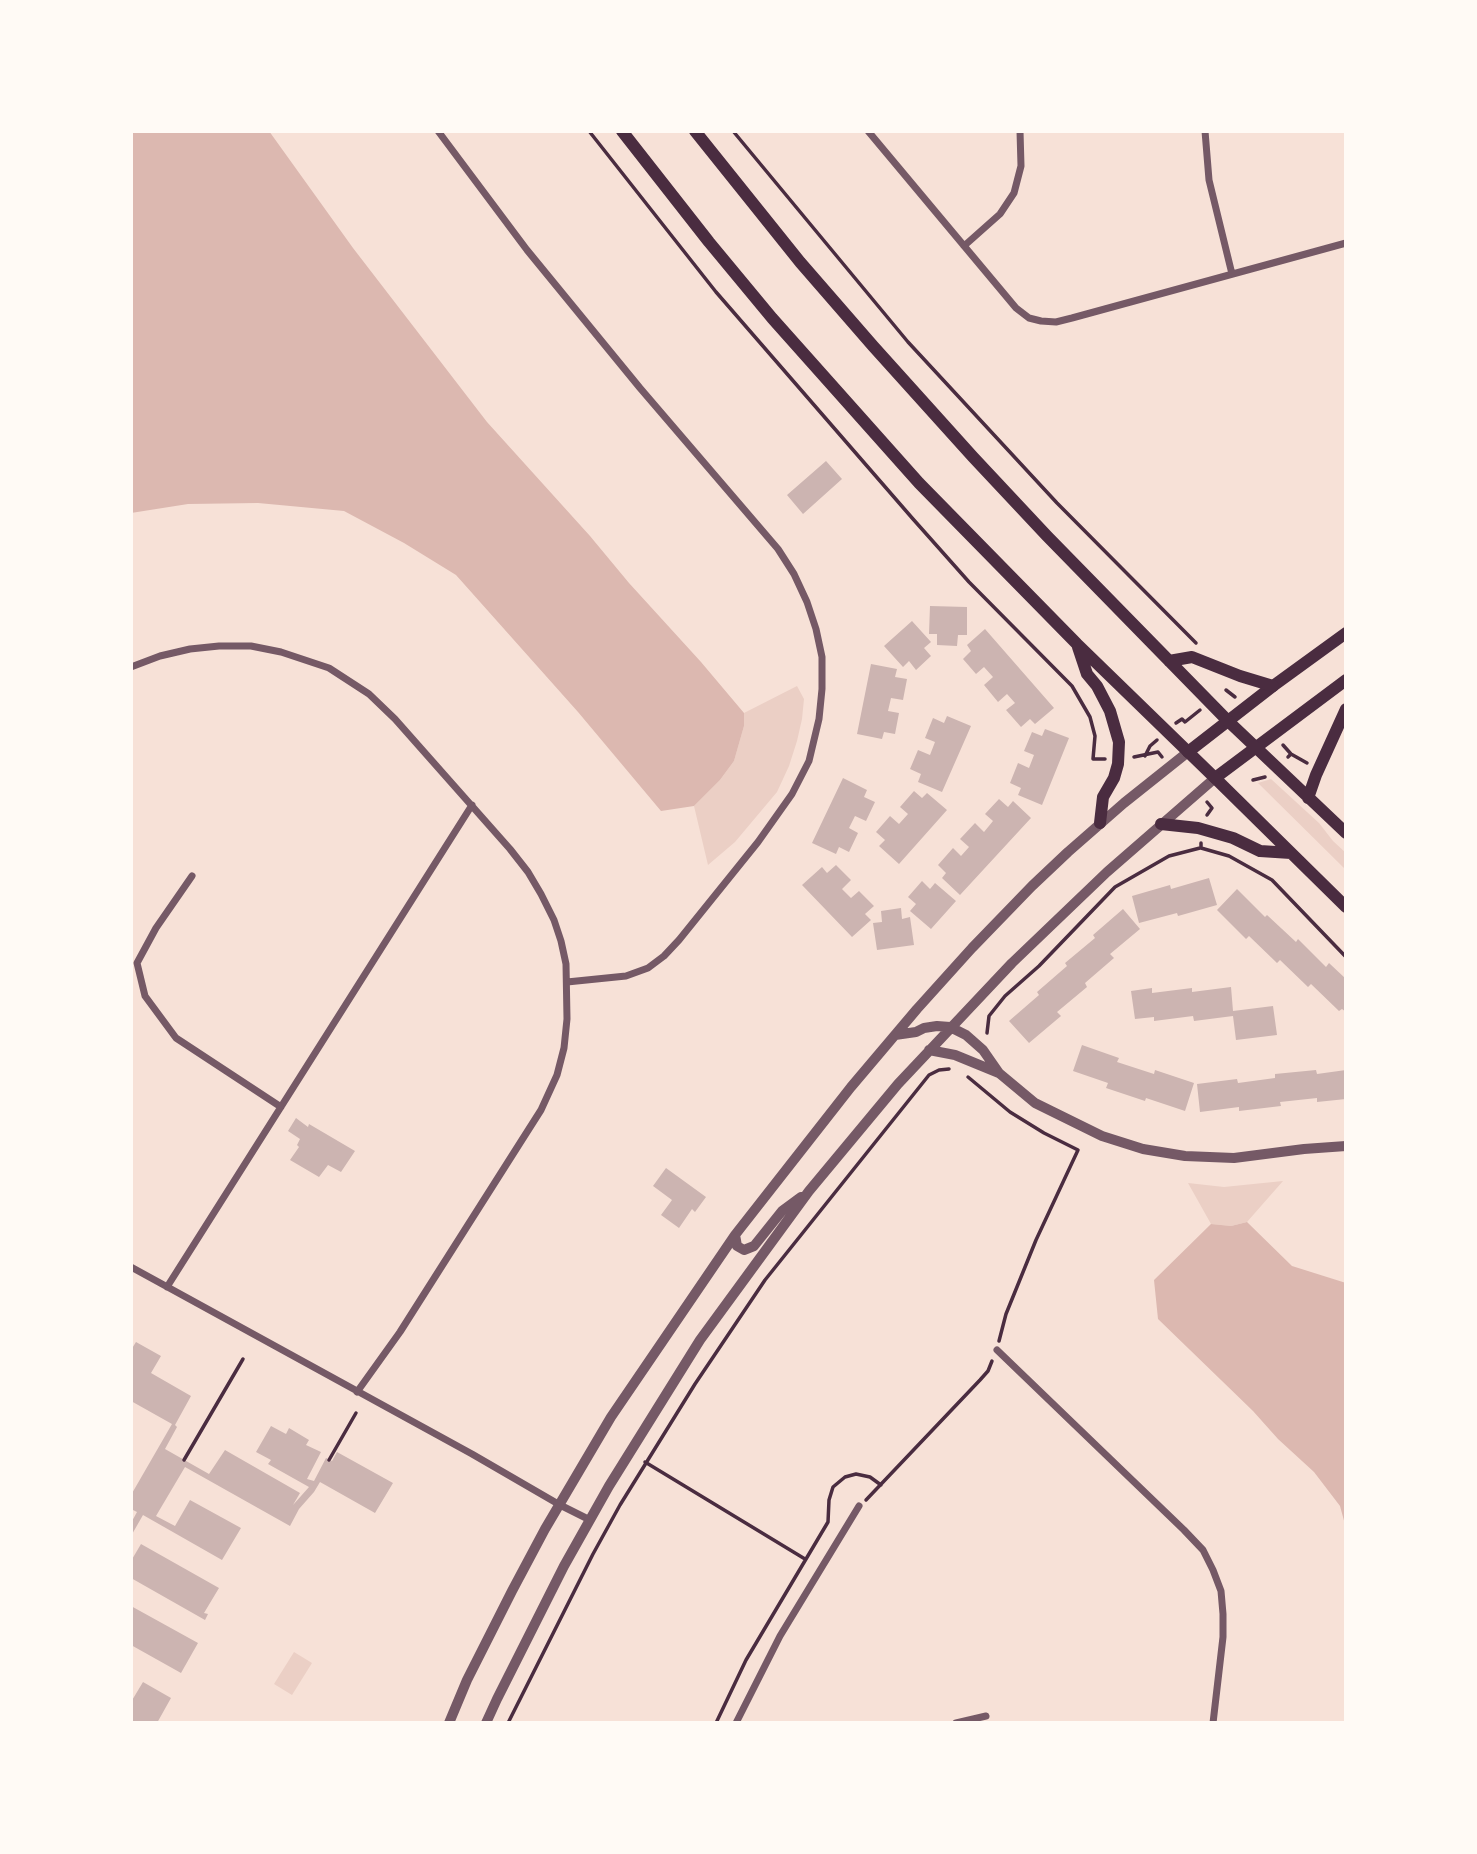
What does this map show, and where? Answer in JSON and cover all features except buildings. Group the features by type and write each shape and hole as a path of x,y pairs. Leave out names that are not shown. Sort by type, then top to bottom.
{"main road":[{"path":"622,131 741,280 860,419 962,528 1077,644 1346,907"},
{"path":"695,131 762,216 873,346 1046,536 1228,721 1346,833"},
{"path":"1188,752 1346,633"},
{"path":"1077,644 1087,674 1110,710 1119,742 1118,764 1104,797 1100,823"},
{"path":"1169,662 1192,657 1273,686"},
{"path":"1215,778 1346,680"},
{"path":"1308,798 1346,709"},
{"path":"1161,824 1198,828 1233,838 1260,851 1291,853"}],"street":[{"path":"438,131 527,250 640,388 778,549 807,601 822,657 819,719 809,761 792,794 758,842 664,956 648,968 626,976 567,982"},
{"path":"868,131 1016,308 1029,318 1041,321 1072,318 1346,243"},
{"path":"964,246 1000,214 1014,193 1021,166 1020,131"},
{"path":"1205,131 1209,180 1232,274"},
{"path":"131,667 190,649 251,646 281,652 329,668 369,694 472,805 528,872 554,920 561,942 566,964 567,1019 564,1048 557,1075 541,1110 400,1332 357,1392"},
{"path":"449,1723 484,1647 559,1505 611,1417 734,1235 819,1126 895,1035 1003,916 1100,823 1188,752"},
{"path":"486,1723 564,1566 590,1520 700,1340 809,1191 929,1050 1051,924 1215,778"},
{"path":"167,1287 472,805"},
{"path":"192,876 156,928 137,963 145,996 176,1038 281,1107"},
{"path":"895,1035 929,1027 950,1027 972,1038 999,1073 1035,1103 1102,1136 1143,1149 1185,1156 1234,1158 1346,1146"},
{"path":"929,1050 962,1057 999,1073"},
{"path":"734,1235 737,1246 744,1250 754,1246 782,1211 809,1191"},
{"path":"131,1267 590,1520"},
{"path":"997,1350 1203,1550 1221,1591 1223,1614 1223,1637 1213,1723"},
{"path":"736,1723 780,1636 859,1506"},
{"path":"956,1723 986,1716"}],"path":[{"path":"589,131 716,292 921,528 969,582 1072,686 1090,717 1095,736 1093,759 1109,758"},
{"path":"733,131 917,352 1057,503 1204,647"},
{"path":"1226,690 1236,699"},
{"path":"1175,724 1190,718"},
{"path":"1145,756 1156,741"},
{"path":"1281,743 1289,756 1307,763"},
{"path":"1127,758 1158,752 1170,765"},
{"path":"1253,780 1267,776"},
{"path":"1198,793 1212,808"},
{"path":"1206,820 1212,808 1218,804"},
{"path":"1200,848 1202,837"},
{"path":"987,1032 989,1016 1005,996 1039,966 1115,887 1169,856 1200,848 1229,856 1265,875 1346,957"},
{"path":"508,1723 593,1554 645,1462 765,1280 929,1075 950,1069"},
{"path":"859,1506 988,1371 997,1350 1006,1314 1036,1240 1078,1150 1010,1112 961,1071"},
{"path":"184,1460 243,1359"},
{"path":"329,1460 356,1413"},
{"path":"645,1462 820,1570"},
{"path":"716,1723 747,1660 828,1522 829,1500 834,1487 845,1477 856,1474 870,1477 881,1485"}],"shaded area":[{"path":"131,131 269,131 353,248 487,422 744,713 744,726 734,761 720,780 694,806 661,811 578,712 456,575 344,511 258,503 188,504 131,513"},
{"path":"797,686 804,699 802,719 789,766 777,792 735,842 708,865 694,806 720,780 734,761 744,726 744,713"},
{"path":"1271,779 1319,823 1346,853 1346,870 1258,783"},
{"path":"1283,1181 1247,1222 1231,1226 1211,1224 1188,1183 1224,1187"},
{"path":"1247,1222 1292,1266 1346,1283 1346,1528 1340,1506 1314,1472 1158,1319 1154,1280 1211,1224 1231,1226"},
{"path":"294,1652 312,1663 292,1695 274,1684"}]}
